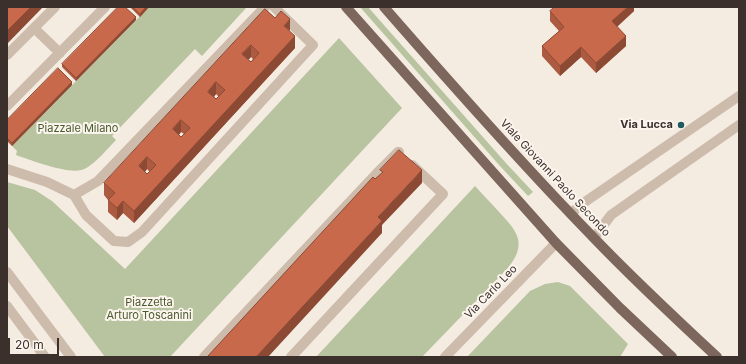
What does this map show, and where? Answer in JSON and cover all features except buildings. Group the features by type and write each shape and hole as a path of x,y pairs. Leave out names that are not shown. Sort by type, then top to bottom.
{"main road":[{"path":"346,7 556,243 620,308 672,357"},
{"name":"Viale Giovanni Paolo Secondo","path":"384,7 571,214 634,278 717,357"}],"street":[{"path":"7,56 55,7"},
{"path":"7,106 105,7"},
{"path":"74,195 98,181 265,7"},
{"path":"7,169 47,182 74,195 86,215 114,241 128,242 142,232 314,45 274,7"},
{"path":"34,28 60,53"},
{"path":"571,214 739,96"},
{"path":"594,238 611,215 739,125"},
{"path":"204,357 398,152 443,194 291,357"},
{"name":"Via Carlo Leo","path":"444,357 556,243"},
{"path":"7,272 71,357"},
{"path":"7,308 45,357"}],"green space":[{"name":"Piazzale Milano","path":"149,7 247,7 202,56 195,49 112,136 116,140 90,166 81,170 67,170 49,166 16,155 17,151 12,146"},
{"path":"360,7 368,7 533,192 528,196"},
{"name":"Piazzetta Arturo Toscanini","path":"339,38 402,108 170,357 105,357 7,226 7,182 35,190 52,201 125,269"},
{"path":"475,186 507,220 516,233 519,246 513,261 507,269 422,357 316,357"},
{"path":"558,282 570,286 628,344 620,357 467,357 530,291 545,284"}],"place":[{"name":"Via Lucca","path":"681,125"}]}
